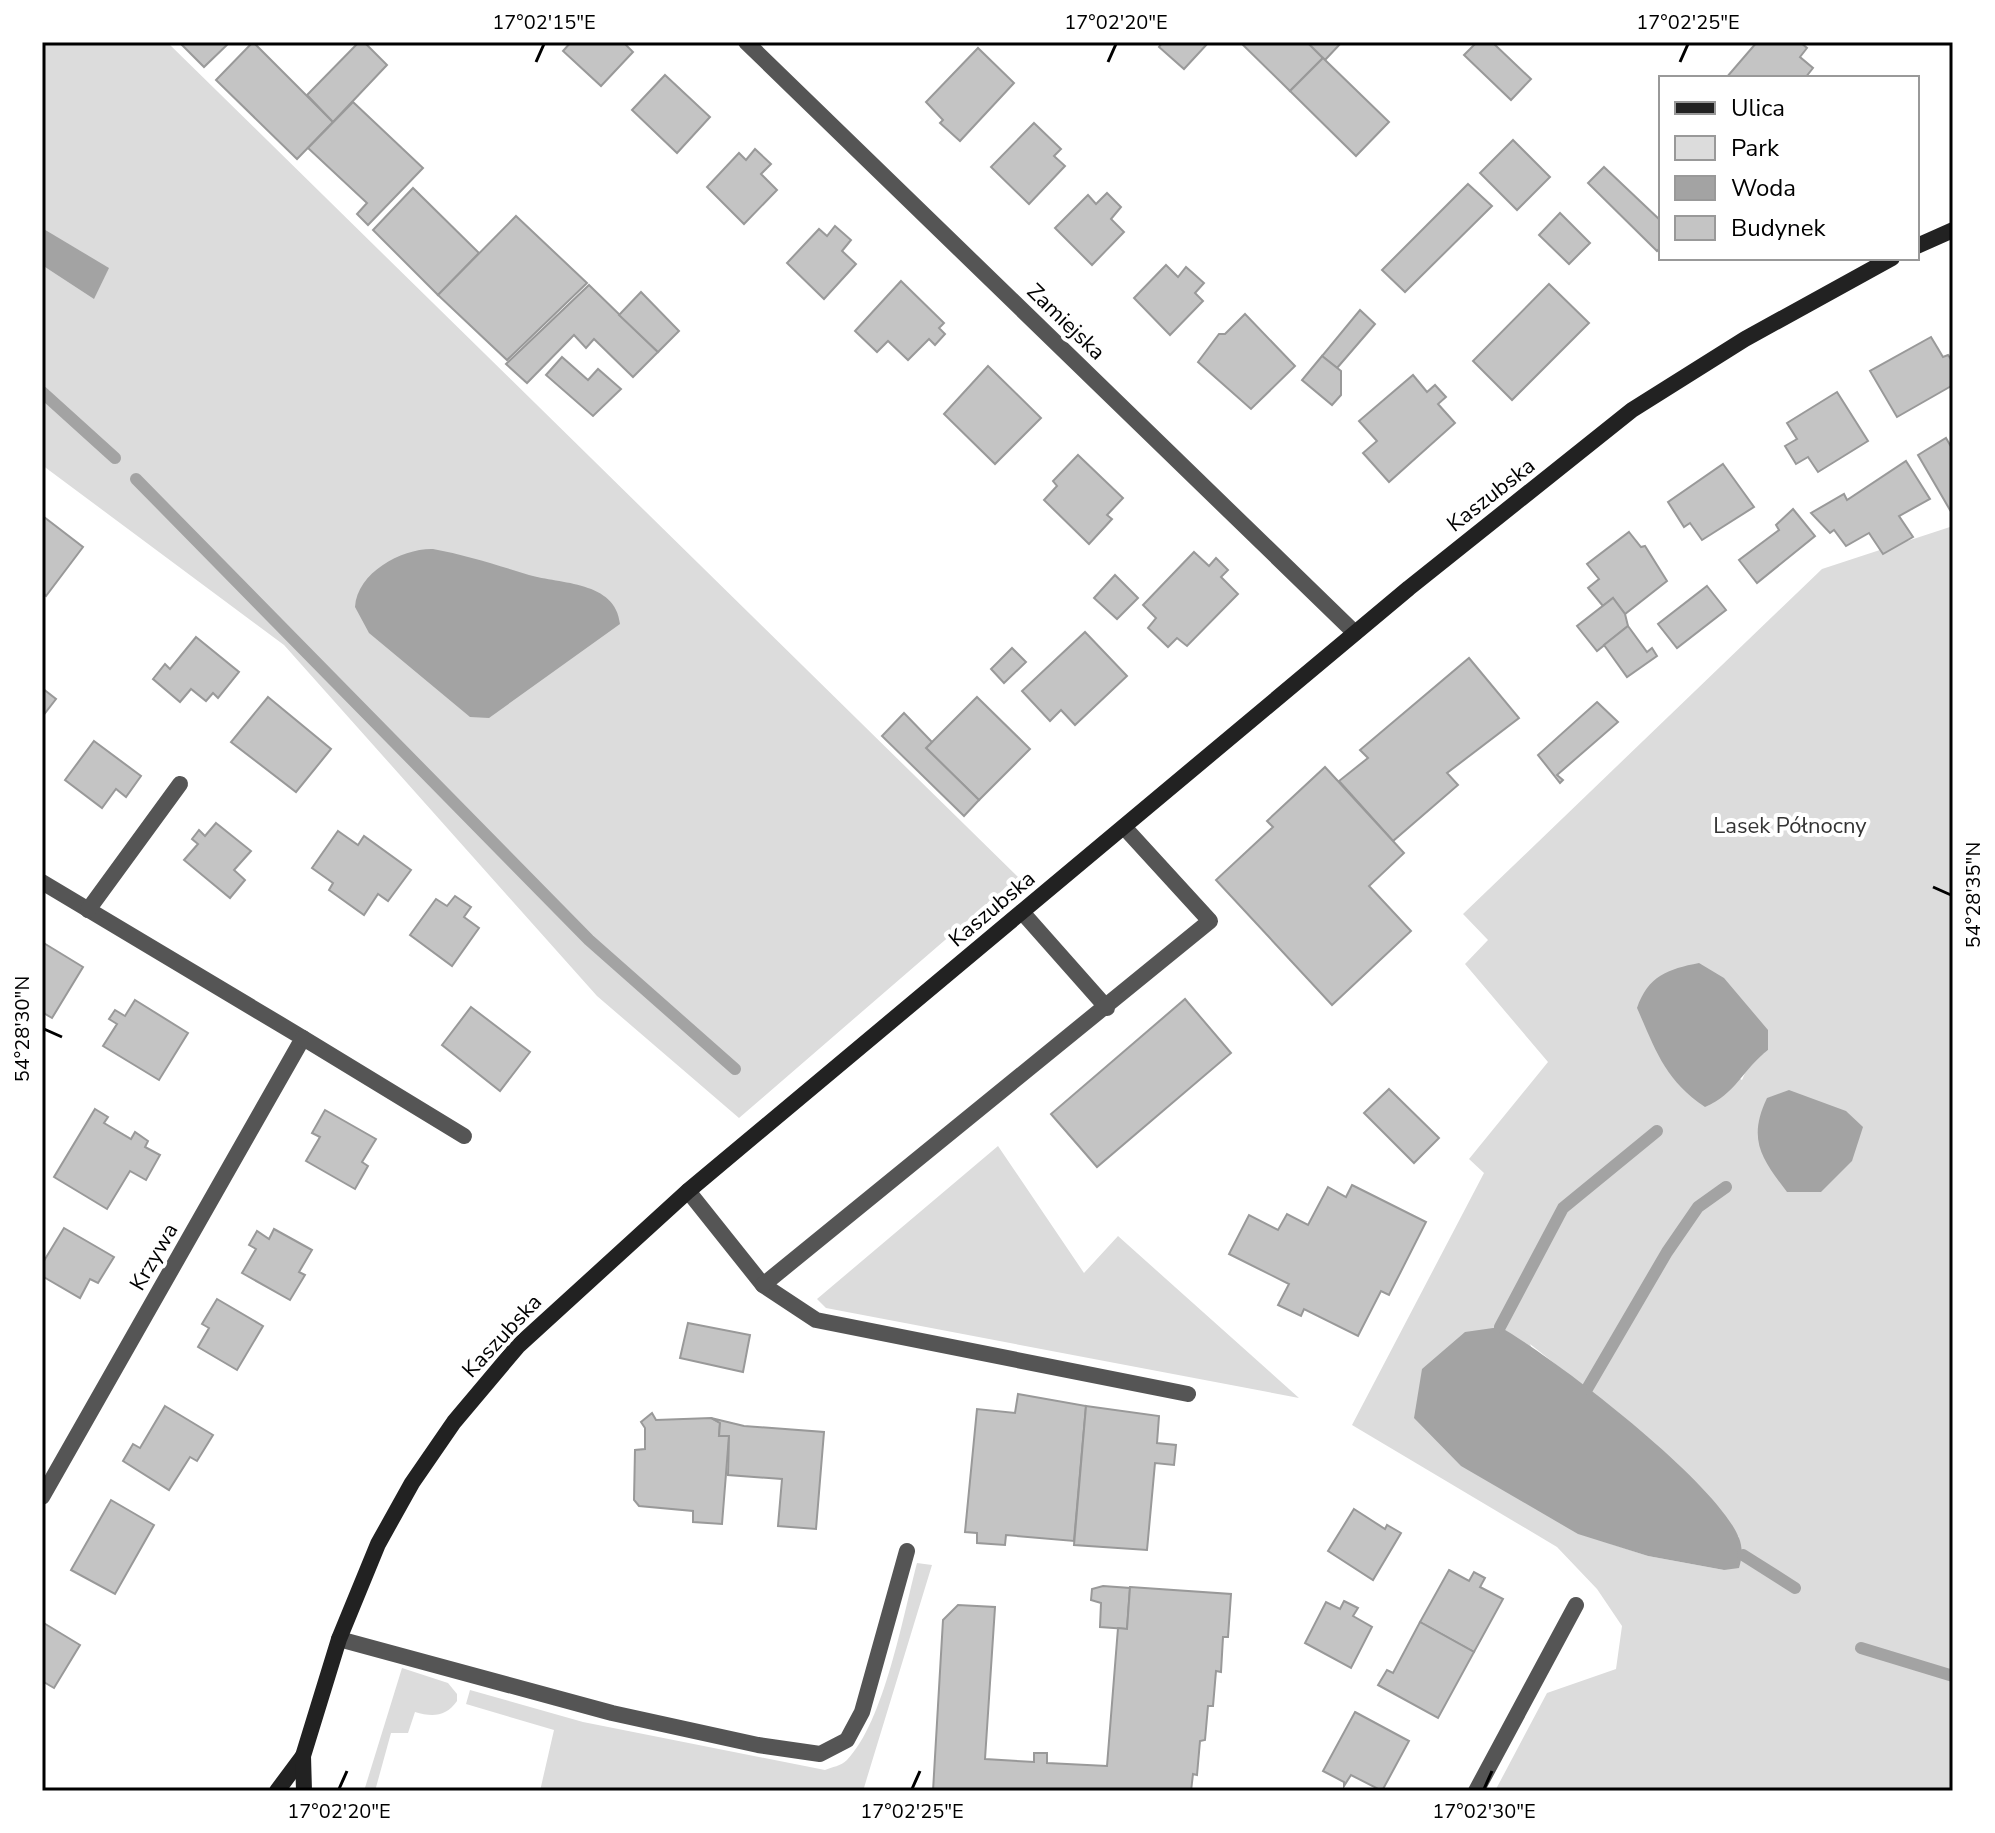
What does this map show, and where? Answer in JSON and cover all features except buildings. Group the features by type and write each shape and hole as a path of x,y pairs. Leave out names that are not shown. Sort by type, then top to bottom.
{"main road":[{"path":"1919,245 1953,230"},
{"name":"Kaszubska","path":"304,1791 303,1756 339,1639 378,1544 412,1483 454,1422 518,1346 688,1191 1355,633 1632,410 1745,339 1888,260"},
{"name":"Kaszubska","path":"277,1791 303,1756"}],"street":[{"name":"Zamiejska","path":"746,42 1355,633"},
{"path":"88,910 180,784"},
{"path":"763,1285 1107,1008 1210,921 1124,827"},
{"path":"42,882 464,1136"},
{"path":"1022,912 1107,1008"},
{"name":"Krzywa","path":"42,1497 303,1038"},
{"path":"688,1191 763,1285 816,1320 1188,1394"},
{"path":"339,1639 612,1713 758,1745 820,1754 847,1740 862,1712 907,1551"},
{"path":"1476,1791 1576,1605"}],"green space":[{"path":"42,42 167,42 1018,877 739,1118 597,996 284,645 42,465"},
{"name":"Lasek Północny","path":"1953,526 1953,1791 1495,1791 1547,1693 1616,1669 1622,1626 1597,1589 1557,1547 1352,1425 1484,1173 1469,1159 1548,1062 1465,964 1488,940 1463,914 1822,569","holes":["1637,1008 1768,1050 1749,1064 1742,1080","1530,1344 1641,1433 1716,1508 1739,1537 1724,1570 1648,1556 1611,1544"]},
{"path":"998,1146 1084,1273 1118,1236 1299,1398 826,1308 817,1299"},
{"path":"917,1563 932,1565 863,1791 540,1791 554,1730 466,1704 470,1690 583,1722 825,1770 847,1760 872,1721 891,1667"},
{"path":"402,1668 448,1683 457,1694 457,1701 438,1714 415,1712 408,1733 391,1733 375,1791 364,1791"}],"water":[{"path":"42,228 109,268 94,299 42,265"},
{"path":"433,549 598,592 616,610 620,624 489,718 470,717 369,633 355,607 364,583 384,564 408,553"},
{"path":"1699,963 1724,978 1768,1030 1768,1050 1724,1096 1705,1107 1680,1086 1663,1064 1637,1008 1653,981 1669,971"},
{"path":"1789,1090 1846,1111 1863,1127 1852,1161 1821,1192 1787,1192 1760,1148 1758,1126 1767,1098"},
{"path":"1500,1327 1557,1365 1632,1423 1700,1486 1725,1514 1739,1538 1742,1553 1739,1568 1724,1570 1648,1556 1578,1534 1461,1466 1414,1418 1422,1369 1465,1332"}],"waterway":[{"path":"42,392 115,458"},
{"path":"136,479 589,940 735,1069"},
{"path":"1500,1327 1563,1208 1657,1131"},
{"path":"1587,1389 1667,1252 1698,1207 1726,1187"},
{"path":"1743,1555 1795,1588"},
{"path":"1861,1648 1953,1676"}]}
